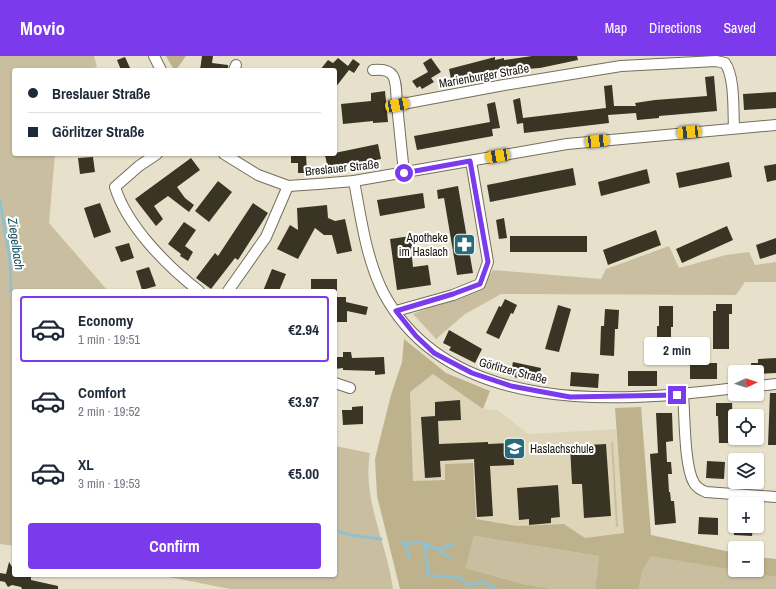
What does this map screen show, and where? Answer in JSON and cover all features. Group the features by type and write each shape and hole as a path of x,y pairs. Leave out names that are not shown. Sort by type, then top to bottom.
{"street":[{"path":"154,56 160,68"},
{"name":"Marienburger Straße","path":"397,105 504,85 621,66 716,61 725,63 729,68 734,128"},
{"path":"373,70 384,68 391,71 394,78 404,173"},
{"name":"Breslauer Straße","path":"227,156 258,175 288,186 354,181 567,144 776,125"},
{"path":"154,156 139,166 115,187 120,202 156,251 197,289"},
{"path":"396,311 453,294 480,284 488,262 470,161"},
{"name":"Görlitzer Straße","path":"354,181 372,265 383,292 416,336 434,353 472,373 511,386 570,397 683,395 728,389"},
{"path":"229,289 266,236 288,186"},
{"path":"337,384 350,388"},
{"path":"764,385 776,384"},
{"path":"683,395 689,466 693,482 699,489 706,492 776,497"}],"shaded area":[{"path":"0,56 94,56 97,67 93,68 12,68 12,156 55,156 49,223 106,289 12,289 12,546 0,544"},
{"path":"166,56 186,56 177,68 173,68"},
{"path":"669,246 679,268 726,255 749,252 755,265 776,262 776,282 745,282 736,295 501,294 465,314 436,339 413,314 483,286 493,270 601,279 606,269"},
{"path":"404,339 446,373 490,391 483,409 433,374 410,392 413,481 445,480 445,464 473,463 476,519 517,526 564,524 585,538 624,533 615,408 641,407 651,535 728,552 728,569 651,556 642,572 639,589 595,589 599,556 474,536 466,568 523,584 554,589 400,589 377,496 375,459 391,395 402,362"},
{"name":"Haslachschule","path":"433,374 483,409 498,410 528,434 616,429 625,533 585,538 564,524 517,526 475,519 472,463 446,480 413,481 409,392"},
{"path":"611,442 613,442 618,527 616,527"},
{"path":"337,446 370,453 368,470 369,488 393,589 230,589 169,577 337,577"},
{"path":"474,536 599,556 595,589 554,589 523,584 466,568"},
{"path":"651,555 728,569 728,577 764,577 764,575 776,577 776,589 639,589 642,572"},
{"path":"764,558 776,559 776,577 764,575"}],"building":[{"path":"202,56 213,56 212,63 228,65 228,68 200,68"},
{"path":"532,56 577,56 578,60 540,68 513,70 452,84 449,69 495,57 495,60 504,58 504,60"},
{"path":"125,57 130,68 120,68 117,60"},
{"path":"338,58 348,66 353,59 360,64 354,73 349,70 337,85 337,68 322,68 328,60 333,63"},
{"path":"431,58 441,72 431,78 434,82 422,89 420,86 417,88 412,81 428,72 423,63"},
{"path":"714,76 717,111 659,116 659,118 637,120 636,113 608,115 609,123 524,133 523,123 517,124 513,100 520,98 523,118 606,108 604,86 612,85 614,106 636,106 635,103 655,100 707,96 705,77"},
{"path":"385,91 388,122 373,123 373,121 343,124 341,104 371,101 371,93"},
{"path":"776,92 776,108 744,110 743,94"},
{"path":"495,102 500,128 492,129 493,136 417,150 414,136 490,122 487,104"},
{"path":"378,144 381,159 328,169 325,156 337,156 337,153"},
{"path":"291,156 306,156 307,173 298,173 298,163 291,163"},
{"path":"93,157 95,172 80,174 78,158"},
{"path":"191,158 200,170 177,187 185,198 194,205 189,212 168,196 154,206 163,219 156,226 135,199"},
{"path":"729,162 732,177 679,188 676,173"},
{"path":"776,164 776,180 767,182 764,166"},
{"path":"573,168 576,185 490,202 487,185"},
{"path":"647,169 650,183 601,196 598,182"},
{"path":"218,181 232,192 209,222 195,211"},
{"path":"458,186 473,273 457,275 444,198 438,199 437,190"},
{"path":"423,193 425,208 380,216 377,200"},
{"path":"100,203 111,232 94,238 84,208"},
{"path":"253,203 268,213 238,260 235,258 211,289 196,278 215,253 218,256"},
{"path":"327,205 328,218 335,221 345,219 352,251 337,254 332,235 324,235 315,228 298,259 277,249 290,225 298,230 297,208"},
{"path":"504,218 507,238 499,239 496,220"},
{"path":"184,222 196,230 185,246 193,252 188,261 180,256 181,254 168,244"},
{"path":"727,226 733,240 682,263 676,249"},
{"path":"656,230 661,245 608,265 603,250"},
{"path":"411,236 413,248 411,248 413,267 428,265 431,285 397,290 390,239"},
{"path":"510,236 587,236 587,252 510,252"},
{"path":"776,238 776,254 760,259 756,245"},
{"path":"129,243 134,258 121,262 115,247"},
{"path":"149,267 156,286 142,289 136,271"},
{"path":"272,269 286,274 280,289 264,289"},
{"path":"311,279 337,279 337,289 311,289"},
{"path":"337,297 346,297 346,302 368,307 366,315 347,311 347,322 337,322"},
{"path":"505,299 517,305 513,314 511,313 499,339 486,333 499,306 501,307"},
{"path":"716,304 732,304 732,314 729,314 729,349 713,349 713,311 716,311"},
{"path":"558,305 571,309 559,352 545,349"},
{"path":"659,306 673,306 671,355 657,355"},
{"path":"605,309 619,310 618,329 615,329 614,356 600,355 601,326 604,326"},
{"path":"449,330 482,349 475,363 449,350 451,347 443,343"},
{"path":"343,352 351,352 352,358 384,357 385,374 375,375 375,371 337,369 337,357 343,357"},
{"path":"776,358 776,373 764,374 764,365 751,365 751,363 758,363 758,359"},
{"path":"513,362 541,368 538,383 510,376"},
{"path":"690,363 717,363 717,379 690,379"},
{"path":"628,371 657,371 657,386 628,386"},
{"path":"571,372 599,374 598,388 570,386"},
{"path":"770,393 776,393 776,445 768,445"},
{"path":"460,400 461,420 438,421 439,444 488,442 488,444 513,443 514,465 490,466 493,516 477,517 474,459 440,461 441,477 425,478 421,417 435,416 435,402"},
{"path":"716,403 732,403 732,409 728,409 728,443 719,443 718,416 716,416"},
{"path":"363,406 363,424 343,425 342,410 352,410 352,407"},
{"path":"656,413 672,413 673,441 666,442 667,462 671,462 672,474 668,474 669,492 671,501 674,501 676,523 655,525 650,454 658,453"},
{"path":"606,444 611,516 584,518 582,484 572,484 570,446"},
{"path":"707,461 725,462 724,479 706,478"},
{"path":"558,485 560,517 551,518 551,523 529,525 529,519 519,520 517,488"},
{"path":"699,517 718,518 718,535 698,534"},
{"path":"734,533 752,533 752,536 734,535"},
{"path":"9,562 12,567 12,577 31,577 31,580 58,586 58,589 22,589 21,587 12,585 8,587 5,582 0,581 0,573 6,574"}],"waterway":[{"name":"Ziegelbach","path":"0,201 10,260 11,291"},
{"name":"Ziegelbach","path":"337,531 350,535 381,539"},
{"name":"Ziegelbach","path":"402,542 405,544 419,542 425,544 428,573 432,576 458,577 469,585 484,582 495,589"},
{"path":"405,544 409,558"},
{"path":"425,544 438,549 454,544"},
{"path":"438,549 449,558"}],"place":[{"name":"Apotheke im Haslach","path":"464,245"},
{"name":"Haslachschule","path":"515,449"}],"route":[{"path":"404,173 470,161 480,214 488,262 480,284 453,294 396,311 404,323 434,353 472,373 511,386 554,395 570,397 616,398 677,395"}]}
